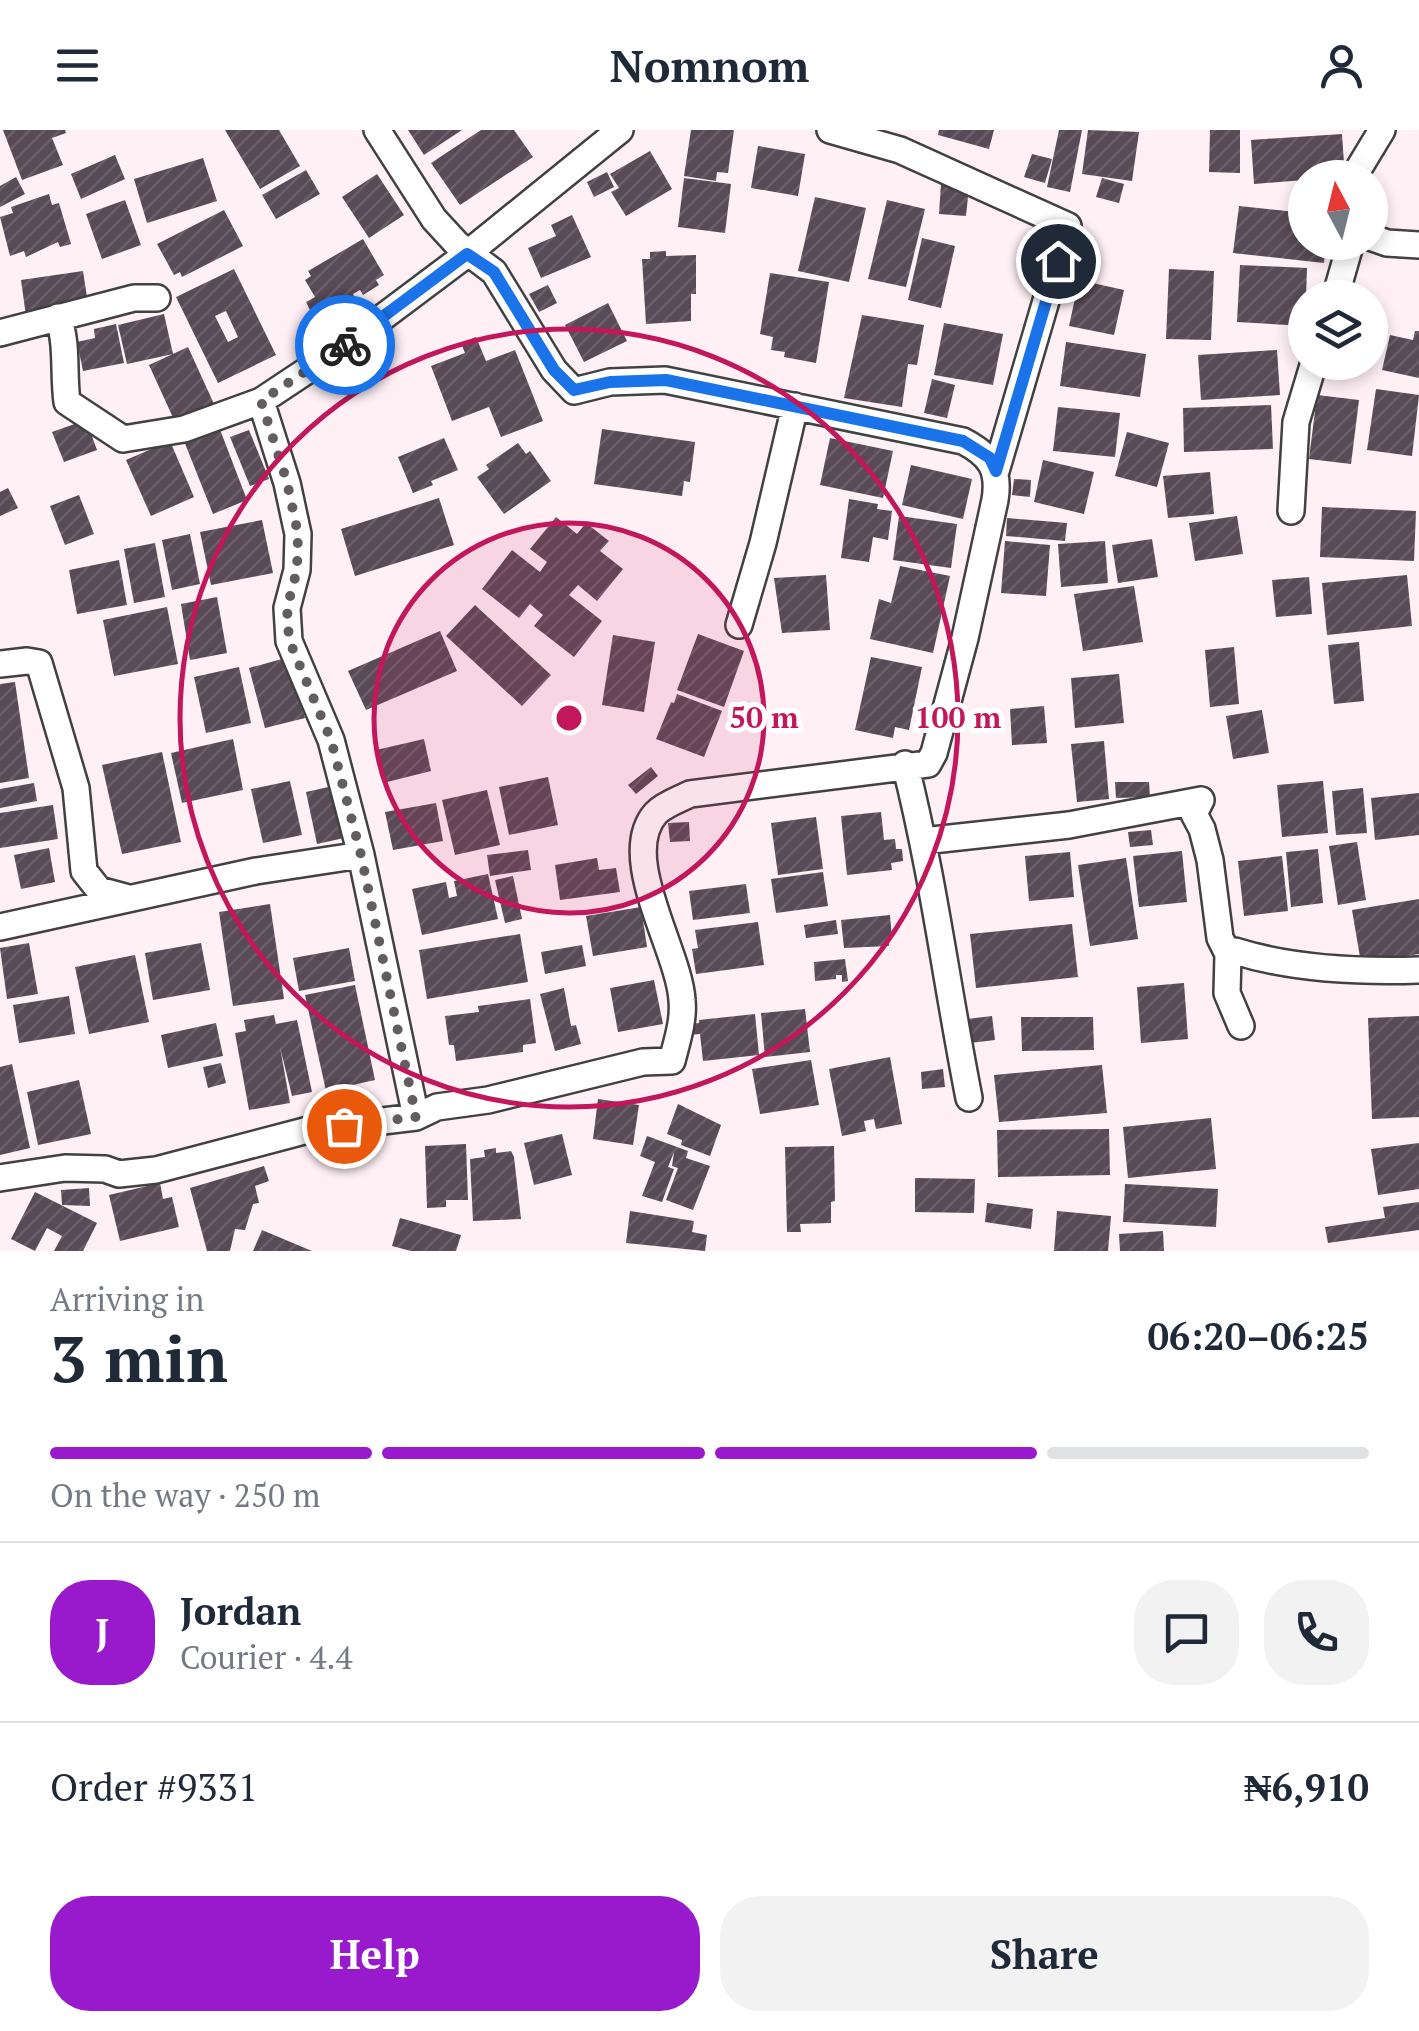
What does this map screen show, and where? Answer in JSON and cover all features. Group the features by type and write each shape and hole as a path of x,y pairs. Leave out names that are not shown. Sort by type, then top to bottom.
{"street":[{"path":"0,1178 65,1168 105,1169 120,1174 156,1170 308,1130 416,1117 437,1107 594,1077 643,1062 672,1062 682,1025 682,998 642,861 652,817 664,806 690,794 928,764 934,754 995,500 998,481 990,458 963,441 666,380 610,382 574,390 554,370 494,272 467,254 434,219 377,130"},
{"path":"58,317 65,337 66,402 122,438 184,429 261,401 347,344 467,254 620,130"},
{"path":"830,130 900,150 1068,226 996,471"},
{"path":"1364,160 1382,130"},
{"path":"1388,243 1419,245"},
{"path":"0,333 134,298 157,298"},
{"path":"1292,512 1296,422 1309,380"},
{"path":"261,401 287,482 298,534 297,570 287,608 289,640 331,740 361,855 416,1117"},
{"path":"739,625 764,543 794,406"},
{"path":"0,664 39,664 76,788 84,871 99,890 125,897"},
{"path":"905,764 923,841 969,1098"},
{"path":"923,841 1069,824 1202,800 1194,814 1210,860 1220,938 1228,954 1227,993 1241,1026"},
{"path":"0,926 256,870 361,855"},
{"path":"1228,954 1235,951 1254,957 1374,972 1419,970"}],"building":[{"path":"3,130 65,130 66,133 52,138 63,165 22,180"},
{"path":"225,130 279,130 300,166 260,189"},
{"path":"408,130 462,130 424,155"},
{"path":"481,130 514,130 533,157 460,205 431,163"},
{"path":"691,130 734,130 728,173 717,172 716,181 684,176"},
{"path":"939,130 994,130 989,149 938,135"},
{"path":"1059,130 1082,130 1070,192 1047,187"},
{"path":"1088,130 1139,132 1132,181 1082,174"},
{"path":"1210,130 1240,130 1240,173 1209,172"},
{"path":"1342,134 1344,160 1288,160 1288,181 1254,184 1251,140"},
{"path":"758,146 805,154 798,196 751,188"},
{"path":"650,151 672,189 626,216 611,192 619,188 610,174"},
{"path":"1032,154 1052,159 1045,183 1024,177"},
{"path":"115,155 125,179 81,199 71,174"},
{"path":"203,158 217,201 147,223 134,179"},
{"path":"306,170 320,194 276,219 262,195"},
{"path":"607,172 614,187 594,197 587,182"},
{"path":"377,174 404,215 369,238 342,197"},
{"path":"16,177 25,194 0,207 0,186"},
{"path":"684,178 731,184 725,233 678,227"},
{"path":"1102,178 1124,184 1119,203 1096,197"},
{"path":"941,184 969,187 966,216 939,214"},
{"path":"49,194 52,205 59,203 71,244 60,247 58,242 26,257 24,251 10,256 0,217 13,213 11,207"},
{"path":"815,197 866,208 849,282 798,271"},
{"path":"125,200 141,245 102,259 86,214"},
{"path":"887,200 925,209 906,287 868,279"},
{"path":"1239,206 1288,211 1288,259 1233,253"},
{"path":"224,210 243,246 182,277 180,272 174,275 157,244"},
{"path":"572,215 591,257 541,278 528,248 556,236 551,225"},
{"path":"922,238 955,246 941,308 908,300"},
{"path":"363,239 384,275 376,280 379,285 363,295 360,290 353,294 356,300 332,313 328,305 312,314 306,302 315,297 305,280 311,276 308,271"},
{"path":"666,251 666,256 696,255 691,321 646,324 642,259 650,259 650,252"},
{"path":"1240,265 1307,268 1307,280 1288,280 1288,325 1237,322"},
{"path":"234,269 276,355 218,383 176,297","holes":["226,311 238,337 228,342 215,316"]},
{"path":"1169,269 1214,271 1211,340 1166,339"},
{"path":"83,271 88,304 26,316 21,280"},
{"path":"770,273 829,282 816,363 784,357 785,352 771,350 773,337 760,334"},
{"path":"1079,280 1124,290 1114,335 1069,326"},
{"path":"548,285 557,303 539,312 529,294"},
{"path":"608,303 627,341 584,362 565,325"},
{"path":"164,314 173,354 127,364 118,325"},
{"path":"862,315 924,325 917,365 908,364 902,407 844,398"},
{"path":"944,323 1003,334 993,385 934,375"},
{"path":"116,324 124,363 83,371 77,342 95,338 94,329"},
{"path":"1415,331 1419,331 1419,378 1388,371 1390,335 1413,340"},
{"path":"476,337 486,361 515,350 543,421 501,437 489,407 452,421 431,366 465,353 461,343"},
{"path":"1066,342 1146,354 1140,397 1060,386"},
{"path":"188,347 214,404 175,422 149,365"},
{"path":"1277,350 1280,395 1201,400 1198,355"},
{"path":"932,379 955,385 947,418 924,413"},
{"path":"1376,389 1419,395 1412,456 1367,450"},
{"path":"1317,395 1359,400 1351,464 1309,459"},
{"path":"1271,405 1273,449 1184,452 1183,408"},
{"path":"1058,407 1120,413 1115,457 1053,451"},
{"path":"86,420 97,450 64,462 52,432"},
{"path":"219,427 247,500 213,514 184,441"},
{"path":"602,429 695,442 690,482 684,481 682,496 594,484"},
{"path":"249,430 269,479 250,486 230,437"},
{"path":"1127,432 1169,443 1157,487 1115,476"},
{"path":"444,438 458,470 413,493 398,457"},
{"path":"830,438 893,451 883,498 820,485"},
{"path":"170,441 194,497 151,516 126,460"},
{"path":"518,443 526,454 530,451 551,481 504,514 477,477 489,469 486,465"},
{"path":"1043,460 1094,472 1084,514 1034,502"},
{"path":"911,465 972,479 963,519 902,505"},
{"path":"1210,472 1214,514 1168,518 1163,476"},
{"path":"1014,479 1031,480 1030,497 1012,495"},
{"path":"8,488 18,508 0,516 0,492"},
{"path":"79,495 94,534 65,545 50,506"},
{"path":"439,498 454,545 355,576 341,529"},
{"path":"849,499 892,511 888,540 873,537 869,562 841,558"},
{"path":"1322,507 1416,511 1414,561 1320,557"},
{"path":"899,516 957,524 951,568 893,560"},
{"path":"1237,516 1243,554 1195,561 1189,523"},
{"path":"556,517 577,534 586,523 609,541 600,551 623,569 597,601 578,585 569,595 602,621 574,657 534,626 543,615 530,604 519,618 482,589 512,550 540,572 547,562 530,549"},
{"path":"1007,518 1067,523 1065,541 1006,536"},
{"path":"262,520 273,573 211,585 200,532"},
{"path":"190,534 200,584 172,590 162,540"},
{"path":"1152,539 1158,577 1118,583 1112,545"},
{"path":"1005,541 1050,545 1046,596 1001,593"},
{"path":"1105,541 1108,583 1061,587 1058,544"},
{"path":"155,543 165,597 134,603 124,549"},
{"path":"119,560 127,605 77,614 69,570"},
{"path":"900,566 950,576 933,653 870,639 879,599 891,603"},
{"path":"826,575 830,630 782,633 774,578"},
{"path":"1407,575 1412,626 1327,635 1322,583"},
{"path":"1309,577 1312,614 1276,617 1272,580"},
{"path":"1134,586 1143,642 1083,651 1074,594"},
{"path":"217,597 227,653 190,660 181,604"},
{"path":"475,605 551,675 522,706 446,636"},
{"path":"167,607 178,664 114,676 103,620"},
{"path":"440,631 457,671 366,710 348,671"},
{"path":"698,634 744,651 724,707 677,690"},
{"path":"613,635 655,642 644,712 602,705"},
{"path":"1359,642 1364,701 1334,704 1328,645"},
{"path":"1234,647 1239,704 1210,707 1205,650"},
{"path":"289,657 305,718 265,728 249,668"},
{"path":"871,657 922,667 909,730 895,727 893,738 855,730"},
{"path":"239,667 251,723 206,733 194,677"},
{"path":"1119,674 1124,723 1075,728 1071,678"},
{"path":"15,682 29,778 0,783 0,684"},
{"path":"677,694 722,711 704,757 656,739"},
{"path":"1044,706 1047,743 1012,745 1010,709"},
{"path":"1262,710 1269,753 1233,759 1226,716"},
{"path":"233,739 243,790 182,803 171,753"},
{"path":"424,739 431,771 383,783 376,750"},
{"path":"1104,741 1109,799 1077,802 1071,744"},
{"path":"162,752 181,842 122,854 102,765"},
{"path":"651,767 658,776 636,794 628,785"},
{"path":"548,777 558,825 509,835 499,787"},
{"path":"290,781 302,835 263,843 251,789"},
{"path":"1323,781 1328,833 1282,837 1277,785"},
{"path":"1115,782 1149,782 1150,797 1116,798"},
{"path":"34,783 37,801 0,808 0,789"},
{"path":"333,786 344,838 317,844 306,792"},
{"path":"1363,788 1367,833 1336,835 1332,791"},
{"path":"487,790 500,845 455,855 442,800"},
{"path":"1419,793 1419,835 1375,840 1371,798"},
{"path":"436,803 443,841 393,850 385,812"},
{"path":"53,805 58,839 0,848 0,813"},
{"path":"881,812 884,840 895,839 896,849 902,849 903,861 891,863 892,870 847,875 841,816"},
{"path":"816,817 823,869 778,875 771,823"},
{"path":"689,822 690,841 670,842 668,823"},
{"path":"1151,830 1153,845 1130,847 1128,832"},
{"path":"1357,842 1366,900 1338,905 1329,846"},
{"path":"49,848 55,882 21,889 14,855"},
{"path":"1318,849 1323,903 1291,907 1286,852"},
{"path":"528,850 531,870 490,876 487,855"},
{"path":"1182,851 1187,902 1139,907 1133,856"},
{"path":"1070,852 1074,897 1029,901 1025,856"},
{"path":"1282,856 1288,911 1244,916 1238,861"},
{"path":"597,858 599,870 616,868 620,892 560,900 555,865"},
{"path":"1126,858 1138,939 1090,946 1078,865"},
{"path":"823,872 828,906 776,913 771,879"},
{"path":"488,874 498,919 422,935 412,889 446,882 449,898 457,896 454,881"},
{"path":"513,876 522,919 505,923 495,880"},
{"path":"746,884 750,913 693,920 689,891"},
{"path":"1419,899 1419,954 1361,963 1352,910"},
{"path":"270,904 284,999 233,1006 219,912"},
{"path":"641,907 647,947 593,956 586,916"},
{"path":"890,915 889,946 844,948 841,920"},
{"path":"836,920 838,934 806,938 804,925"},
{"path":"758,922 764,965 696,974 692,949 698,948 695,930"},
{"path":"1072,924 1078,977 976,988 970,934"},
{"path":"520,934 528,982 427,999 419,950"},
{"path":"29,943 38,994 7,999 0,948"},
{"path":"201,943 210,990 153,1000 145,953"},
{"path":"582,945 586,966 545,974 541,952"},
{"path":"349,948 355,981 299,991 293,958"},
{"path":"135,955 149,1022 89,1034 75,967"},
{"path":"845,959 848,981 842,982 842,975 836,975 836,979 815,981 814,962"},
{"path":"654,980 663,1024 618,1032 610,988"},
{"path":"1184,983 1188,1039 1141,1043 1137,987"},
{"path":"355,985 375,1080 326,1091 305,995"},
{"path":"564,988 571,1026 576,1025 581,1044 555,1051 540,994"},
{"path":"69,996 75,1034 19,1043 13,1005"},
{"path":"530,999 536,1043 523,1045 523,1052 456,1061 454,1045 449,1045 445,1016 479,1012 478,1006"},
{"path":"805,1009 810,1052 765,1057 761,1013"},
{"path":"755,1014 759,1055 703,1061 700,1034 688,1035 687,1024 699,1020"},
{"path":"274,1015 276,1024 297,1020 312,1092 292,1096 280,1047 290,1103 249,1110 235,1033 246,1031 244,1020"},
{"path":"992,1016 995,1040 970,1043 967,1019"},
{"path":"1419,1016 1419,1117 1372,1119 1368,1018"},
{"path":"1021,1017 1093,1017 1094,1050 1022,1051"},
{"path":"216,1023 223,1056 168,1068 161,1035"},
{"path":"890,1057 902,1124 876,1129 874,1119 864,1121 866,1131 842,1136 829,1069"},
{"path":"811,1060 819,1105 760,1114 752,1069"},
{"path":"221,1063 226,1083 208,1088 203,1067"},
{"path":"12,1064 30,1148 0,1155 0,1067"},
{"path":"1102,1065 1107,1113 999,1122 994,1075"},
{"path":"943,1069 945,1087 922,1089 921,1072"},
{"path":"79,1080 91,1134 38,1145 27,1092"},
{"path":"598,1099 639,1105 633,1145 593,1139"},
{"path":"678,1104 721,1125 710,1156 681,1145 682,1140 667,1134"},
{"path":"1211,1118 1216,1169 1128,1178 1123,1127"},
{"path":"1109,1129 1110,1175 998,1177 997,1130"},
{"path":"562,1134 572,1175 534,1185 524,1143"},
{"path":"647,1136 688,1151 686,1158 710,1166 693,1210 666,1200 678,1168 672,1166 674,1152 668,1167 674,1169 662,1202 642,1196 655,1162 640,1156"},
{"path":"1419,1143 1419,1189 1378,1195 1371,1149"},
{"path":"466,1144 468,1200 446,1200 446,1207 427,1208 425,1146"},
{"path":"834,1146 835,1201 831,1202 831,1223 800,1224 801,1232 787,1232 785,1147"},
{"path":"496,1148 496,1153 511,1151 514,1157 521,1219 473,1221 470,1159 485,1157 484,1150"},
{"path":"264,1166 269,1181 255,1186 259,1203 253,1204 245,1230 235,1229 230,1251 207,1251 190,1188"},
{"path":"915,1178 975,1179 974,1213 915,1212"},
{"path":"160,1183 163,1199 172,1197 179,1227 120,1241 109,1195"},
{"path":"1125,1184 1218,1189 1216,1227 1123,1222"},
{"path":"89,1188 90,1206 62,1205 61,1190"},
{"path":"35,1192 97,1223 83,1251 54,1251 62,1236 47,1228 35,1251 11,1239"},
{"path":"1419,1202 1419,1230 1328,1243 1325,1227 1385,1218 1383,1207"},
{"path":"987,1203 1033,1209 1031,1229 985,1222"},
{"path":"630,1211 694,1221 692,1232 707,1235 705,1251 626,1243"},
{"path":"1057,1211 1111,1216 1108,1251 1054,1251"},
{"path":"400,1218 461,1235 456,1251 411,1251 392,1246"},
{"path":"262,1230 312,1251 253,1251"},
{"path":"1163,1231 1164,1251 1120,1251 1119,1234"}],"way so far":[{"path":"344,1126 416,1117 361,855 331,740 289,640 287,608 297,570 298,534 287,482 261,401 345,345"}],"route":[{"path":"345,345 467,254 494,272 554,370 574,390 610,382 666,380 963,441 990,458 996,471 1058,261"}]}
